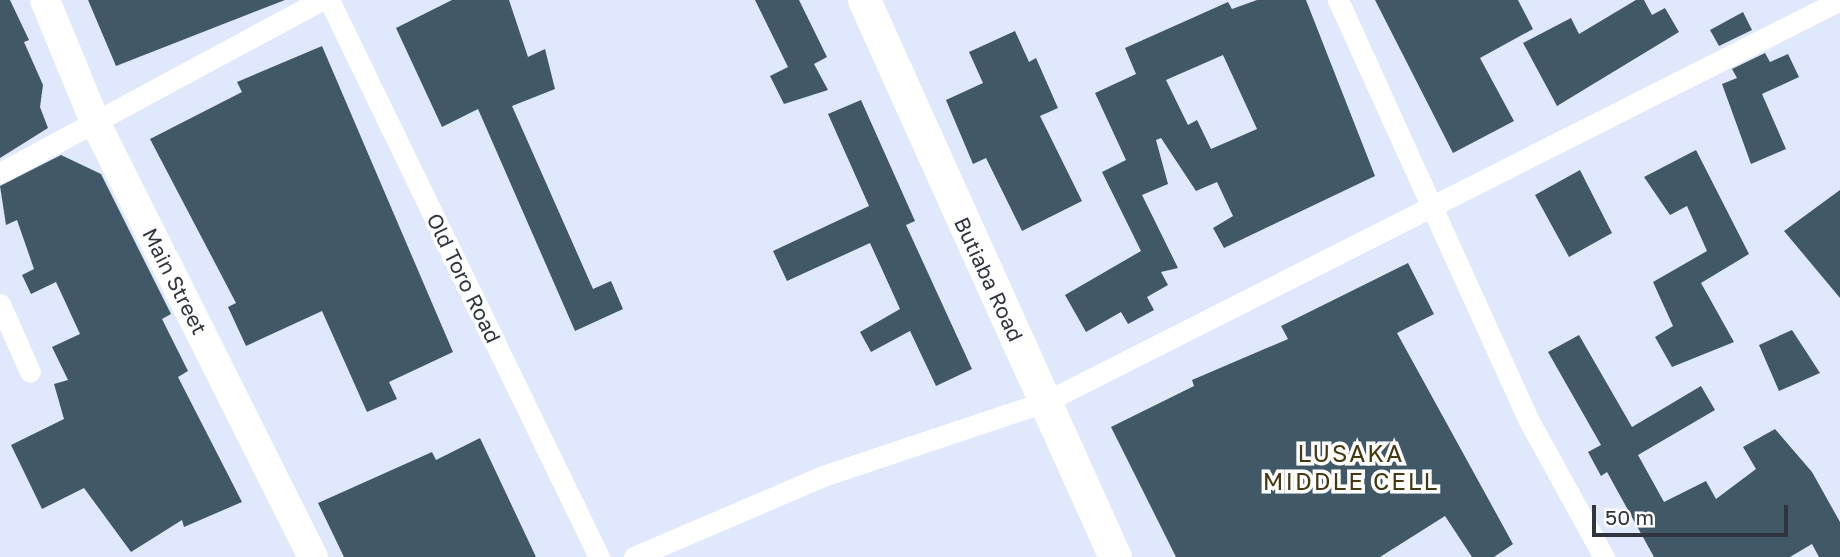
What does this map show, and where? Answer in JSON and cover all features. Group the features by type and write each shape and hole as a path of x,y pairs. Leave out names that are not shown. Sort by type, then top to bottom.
{"main road":[{"name":"Butiaba Road","path":"864,0 1115,557"}],"street":[{"name":"Main Street","path":"45,0 95,122 313,557"},
{"path":"0,173 321,0"},
{"name":"Old Toro Road","path":"329,0 599,557"},
{"path":"1338,0 1528,419 1604,557"},
{"path":"634,557 822,476 1047,401 1840,0"},
{"path":"0,304 30,372"}],"building":[{"path":"0,0 10,0 29,40 24,42 43,85 40,107 48,128 0,158"},
{"path":"88,0 285,0 116,66"},
{"path":"452,0 509,0 528,57 545,49 555,89 512,106 593,289 611,281 623,309 575,331 478,109 442,127 396,28"},
{"path":"755,0 799,0 827,57 814,64 828,90 784,104 770,76 788,67"},
{"path":"1257,0 1306,0 1375,176 1224,248 1213,228 1233,216 1217,182 1196,191 1161,138 1156,140 1168,184 1142,195 1178,268 1161,272 1168,285 1147,297 1154,310 1128,324 1121,312 1086,332 1065,295 1141,251 1102,172 1126,160 1095,93 1136,74 1125,48 1228,2 1232,9","holes":["1223,55 1257,129 1211,149 1197,120 1188,125 1166,80"]},
{"path":"1375,0 1518,0 1533,29 1480,58 1514,121 1453,153"},
{"path":"1636,0 1644,0 1652,15 1665,8 1679,32 1557,106 1523,43 1571,18 1579,34"},
{"path":"1743,12 1752,30 1719,46 1710,30"},
{"path":"1015,31 1029,62 1036,58 1058,108 1040,116 1082,201 1022,231 986,158 973,164 946,100 983,83 969,52"},
{"path":"322,46 453,352 389,382 397,399 367,412 322,311 246,346 228,307 236,303 150,139 242,92 237,82"},
{"path":"1765,53 1770,62 1788,54 1799,77 1762,94 1786,149 1751,164 1722,84 1737,78 1732,69"},
{"path":"861,100 915,221 906,225 972,369 936,386 910,331 871,352 860,332 900,309 870,243 787,281 773,251 869,206 828,114"},
{"path":"1696,150 1749,254 1701,283 1734,342 1672,367 1655,337 1673,326 1653,282 1707,251 1687,206 1670,215 1644,177"},
{"path":"61,155 101,174 171,314 162,319 188,371 178,377 242,502 184,527 182,520 131,552 84,488 42,509 11,445 64,419 54,384 68,380 52,347 80,334 56,282 31,294 22,275 34,269 17,220 6,225 0,186"},
{"path":"1580,170 1612,233 1569,257 1535,195"},
{"path":"1840,190 1840,298 1784,231"},
{"path":"1408,263 1434,314 1397,333 1513,544 1494,557 1472,557 1445,516 1380,557 1176,557 1111,427 1194,386 1192,380 1288,339 1281,326"},
{"path":"1792,330 1820,373 1779,391 1759,345"},
{"path":"1579,335 1632,427 1701,386 1715,410 1638,455 1664,502 1706,481 1716,499 1756,469 1743,447 1775,429 1812,472 1840,522 1840,557 1819,557 1812,544 1790,557 1654,557 1607,472 1601,476 1588,452 1601,445 1548,352"},
{"path":"480,438 536,557 344,557 318,503 432,452 436,460"}],"district":[{"name":"LUSAKA MIDDLE CELL","path":"1351,467"}]}
